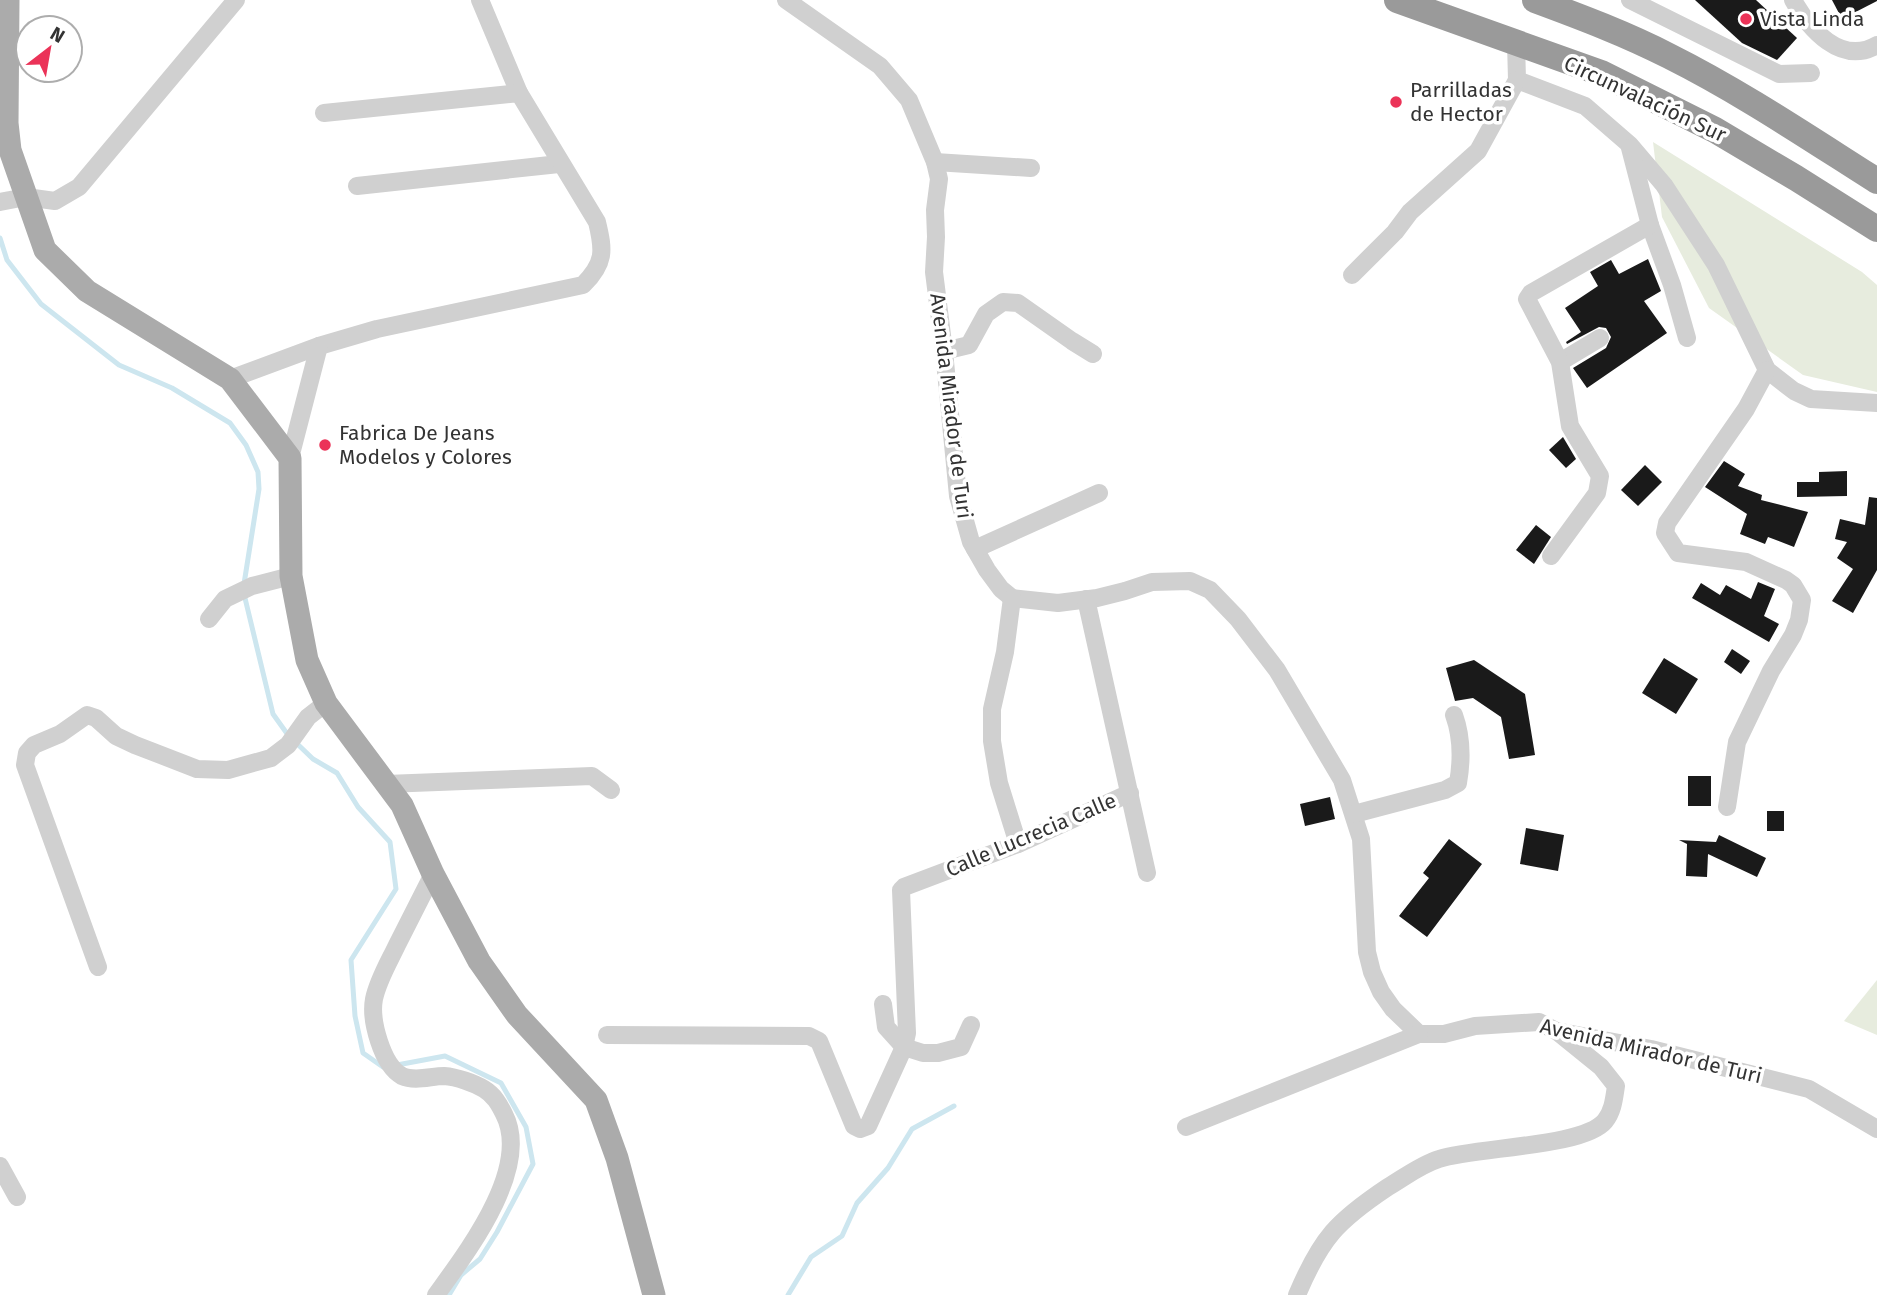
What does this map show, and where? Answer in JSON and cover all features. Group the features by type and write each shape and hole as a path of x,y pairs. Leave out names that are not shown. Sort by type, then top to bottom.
{"highway":[{"name":"Circunvalación Sur","path":"1397,0 1601,73 1715,131 1797,178 1877,229"},
{"name":"Circunvalación Sur","path":"1535,0 1609,27 1718,82 1877,181"}],"main road":[{"path":"8,0 7,123 11,200 45,250 87,292 230,379 290,458 291,576 307,660 326,703 402,805 433,874 479,961 517,1015 596,1100 617,1158 654,1295"}],"street":[{"path":"11,200 55,201 79,187 236,0"},
{"path":"230,379 319,346 377,329 583,285 594,274 602,260 597,222 559,164 519,93 480,0"},
{"name":"Avenida Mirador de Turi","path":"786,0 880,66 909,100 935,162 939,179 935,210 934,272 958,496 963,521 975,549 1001,590 1013,598"},
{"path":"1573,0 1609,27"},
{"path":"1630,0 1779,74 1811,73"},
{"path":"1793,0 1820,38 1839,48 1853,51 1867,51 1877,45"},
{"path":"1352,275 1395,232 1410,212 1478,151 1517,80 1516,42"},
{"path":"1517,80 1585,106 1630,145 1664,185 1716,265 1767,370 1794,391 1811,399 1877,403"},
{"path":"324,113 519,93"},
{"path":"1630,145 1650,225 1672,285 1687,338"},
{"path":"935,162 1031,168"},
{"path":"357,186 559,164"},
{"path":"1551,556 1597,493 1600,476 1570,426 1560,362 1527,299 1531,293 1650,225"},
{"path":"944,351 968,345 986,314 1003,302 1018,303 1093,354"},
{"path":"1560,362 1600,338"},
{"path":"290,458 319,346"},
{"path":"1727,807 1737,742 1771,671 1793,635 1802,600 1793,585 1777,575 1745,562 1678,553 1665,533 1667,523 1745,410 1767,370"},
{"path":"975,549 1099,493"},
{"path":"209,619 225,599 253,586 291,576"},
{"path":"1018,844 999,783 992,741 992,709 1005,652 1013,598 1058,603 1125,592 1152,582 1190,581 1210,590 1238,619 1277,670 1342,780 1361,839 1367,951 1372,972 1393,1009 1419,1034"},
{"name":"Calle Lucrecia Calle","path":"904,1047 907,1033 900,896 904,887 1018,844 1130,793 1086,599"},
{"path":"98,967 25,765 27,753 34,745 60,734 87,715 96,718 116,736 135,746 197,769 228,770 271,758 288,745 308,717 326,703"},
{"path":"1354,814 1445,790 1458,783 1461,766 1460,730 1454,715"},
{"path":"386,784 592,776 611,790"},
{"path":"1130,793 1147,873"},
{"path":"433,874 383,973 374,1000 374,1026 380,1045 400,1075 409,1078 457,1078 485,1090 497,1100 511,1133 509,1169 475,1239 436,1295"},
{"path":"883,1004 886,1027 904,1047 923,1053 938,1053 961,1047 971,1026"},
{"name":"Avenida Mirador de Turi","path":"1186,1127 1419,1034 1444,1034 1475,1026 1539,1022 1556,1031 1651,1049 1809,1088 1877,1129"},
{"path":"1297,1295 1312,1260 1325,1240 1348,1215 1417,1168 1440,1158 1574,1137 1604,1123 1614,1104 1616,1086 1601,1067 1556,1031"},
{"path":"607,1035 809,1036 819,1041 848,1115 854,1126 860,1129 868,1126 904,1047"},
{"path":"0,1166 18,1197"}],"shaded area":[{"path":"1653,142 1862,272 1877,285 1877,392 1803,375 1709,308 1662,217"},
{"path":"1877,980 1877,1035 1844,1021"}],"building":[{"name":"Vista Linda","path":"1695,0 1756,0 1797,38 1777,60 1742,43"},
{"path":"1832,0 1877,0 1877,1 1842,19"},
{"path":"1648,259 1661,291 1644,301 1667,333 1587,388 1573,368 1606,348 1611,337 1606,328 1599,327 1567,344 1566,342 1581,332 1565,308 1598,286 1590,272 1611,260 1619,274"},
{"path":"1563,437 1576,459 1566,468 1549,450"},
{"path":"1724,461 1745,474 1738,486 1762,495 1761,500 1808,512 1794,547 1768,537 1765,544 1740,534 1747,514 1705,487"},
{"path":"1645,465 1662,482 1638,506 1621,490"},
{"path":"1847,471 1847,496 1797,497 1797,482 1819,482 1819,472"},
{"path":"1869,497 1877,498 1877,570 1853,613 1832,601 1853,569 1837,558 1847,542 1835,539 1840,519 1865,525"},
{"path":"1536,525 1551,537 1534,564 1516,550"},
{"path":"1758,582 1775,589 1764,616 1779,624 1769,642 1692,598 1701,583 1720,595 1726,585 1751,599"},
{"path":"1732,649 1750,661 1741,674 1724,662"},
{"path":"1664,658 1698,679 1676,714 1642,693"},
{"path":"1474,660 1525,694 1535,755 1509,759 1501,717 1473,698 1455,701 1446,668"},
{"path":"1688,776 1711,776 1711,806 1688,806"},
{"path":"1330,797 1335,819 1305,826 1300,804"},
{"path":"1767,811 1784,811 1784,831 1767,831"},
{"path":"1526,828 1564,835 1558,871 1520,864"},
{"path":"1719,835 1766,858 1757,877 1708,854 1707,877 1686,876 1687,844 1679,840 1716,842"},
{"path":"1449,839 1482,864 1427,937 1399,916 1429,878 1423,873"}],"waterway":[{"path":"0,238 7,260 41,304 119,365 172,388 230,423 246,445 258,472 259,489 244,584"},
{"path":"244,594 273,714 288,735 313,759 337,773 358,807 390,842 396,889 351,960 355,1016 363,1053 387,1067"},
{"path":"397,1065 445,1056 501,1083 526,1127 533,1164 480,1259 461,1275 449,1295"},
{"path":"788,1295 811,1257 842,1236 857,1203 888,1168 912,1129 954,1106"}],"place":[{"name":"Vista Linda","path":"1746,19"},
{"name":"Parrilladas de Hector","path":"1396,102"},
{"name":"Fabrica De Jeans Modelos y Colores","path":"325,445"}]}
